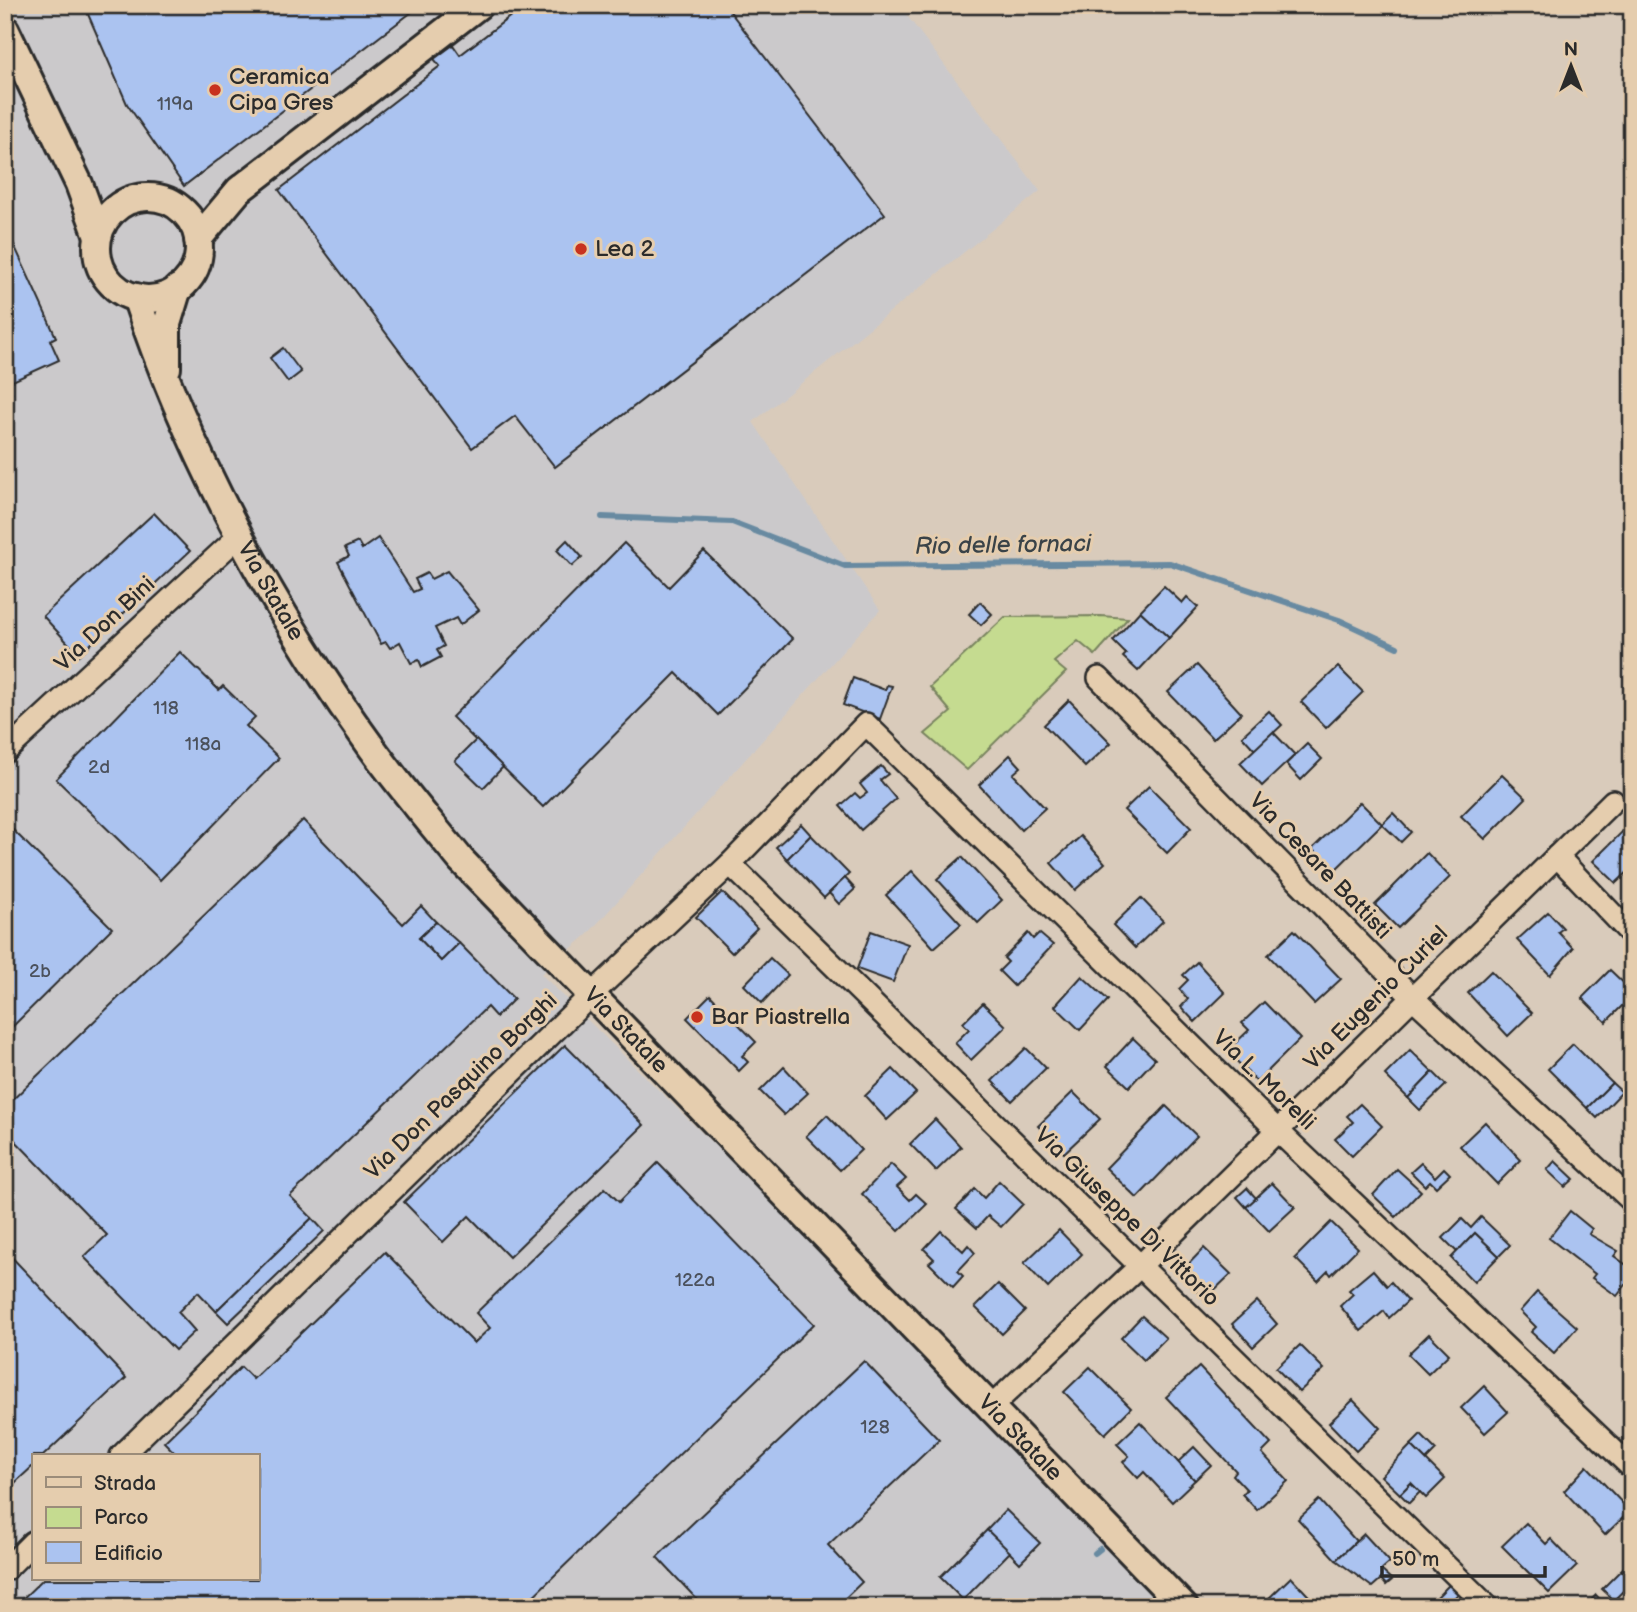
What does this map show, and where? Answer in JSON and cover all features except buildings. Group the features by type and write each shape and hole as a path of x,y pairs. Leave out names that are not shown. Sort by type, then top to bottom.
{"main road":[{"path":"198,239 239,190 479,5"},
{"path":"5,29 79,184 98,236"},
{"path":"79,184 125,202"},
{"path":"179,208 239,190"},
{"path":"178,288 150,299 121,292 104,274 97,252 98,236 108,216 125,202 153,197 179,208 194,227 198,239"},
{"name":"Via Statale","path":"167,380 167,324 178,288 195,267 198,239"},
{"name":"Via Statale","path":"136,297 167,380 240,535 281,612 372,748 461,860 989,1409 1184,1607"}],"street":[{"name":"Via Don Bini","path":"5,752 240,535"},
{"name":"Via Cesare Battisti","path":"1099,678 1413,998 1632,1201"},
{"name":"Via Don Pasquino Borghi","path":"123,1454 591,995 730,864 866,724"},
{"name":"Via L. Morelli","path":"866,724 1278,1131 1632,1468"},
{"name":"Via Eugenio Curiel","path":"989,1409 1140,1266 1613,801"},
{"path":"1557,856 1632,935"},
{"name":"Via Giuseppe Di Vittorio","path":"730,864 1488,1607"},
{"path":"5,1570 32,1543"}],"shaded area":[{"path":"5,5 899,5 1040,191 753,422 880,610 587,935 541,974 1183,1607 5,1607"}],"green space":[{"path":"1005,617 1128,618 1095,655 1078,641 1054,662 1066,672 967,770 925,734 951,712 930,687"}],"waterway":[{"name":"Rio delle fornaci","path":"602,517 732,522 845,566 1170,563 1339,620 1397,647"},
{"path":"1095,1553 1100,1549"}],"place":[{"name":"Ceramica Cipa Gres","path":"215,90"},
{"name":"Lea 2","path":"581,249"},
{"name":"Bar Piastrella","path":"697,1017"}]}
